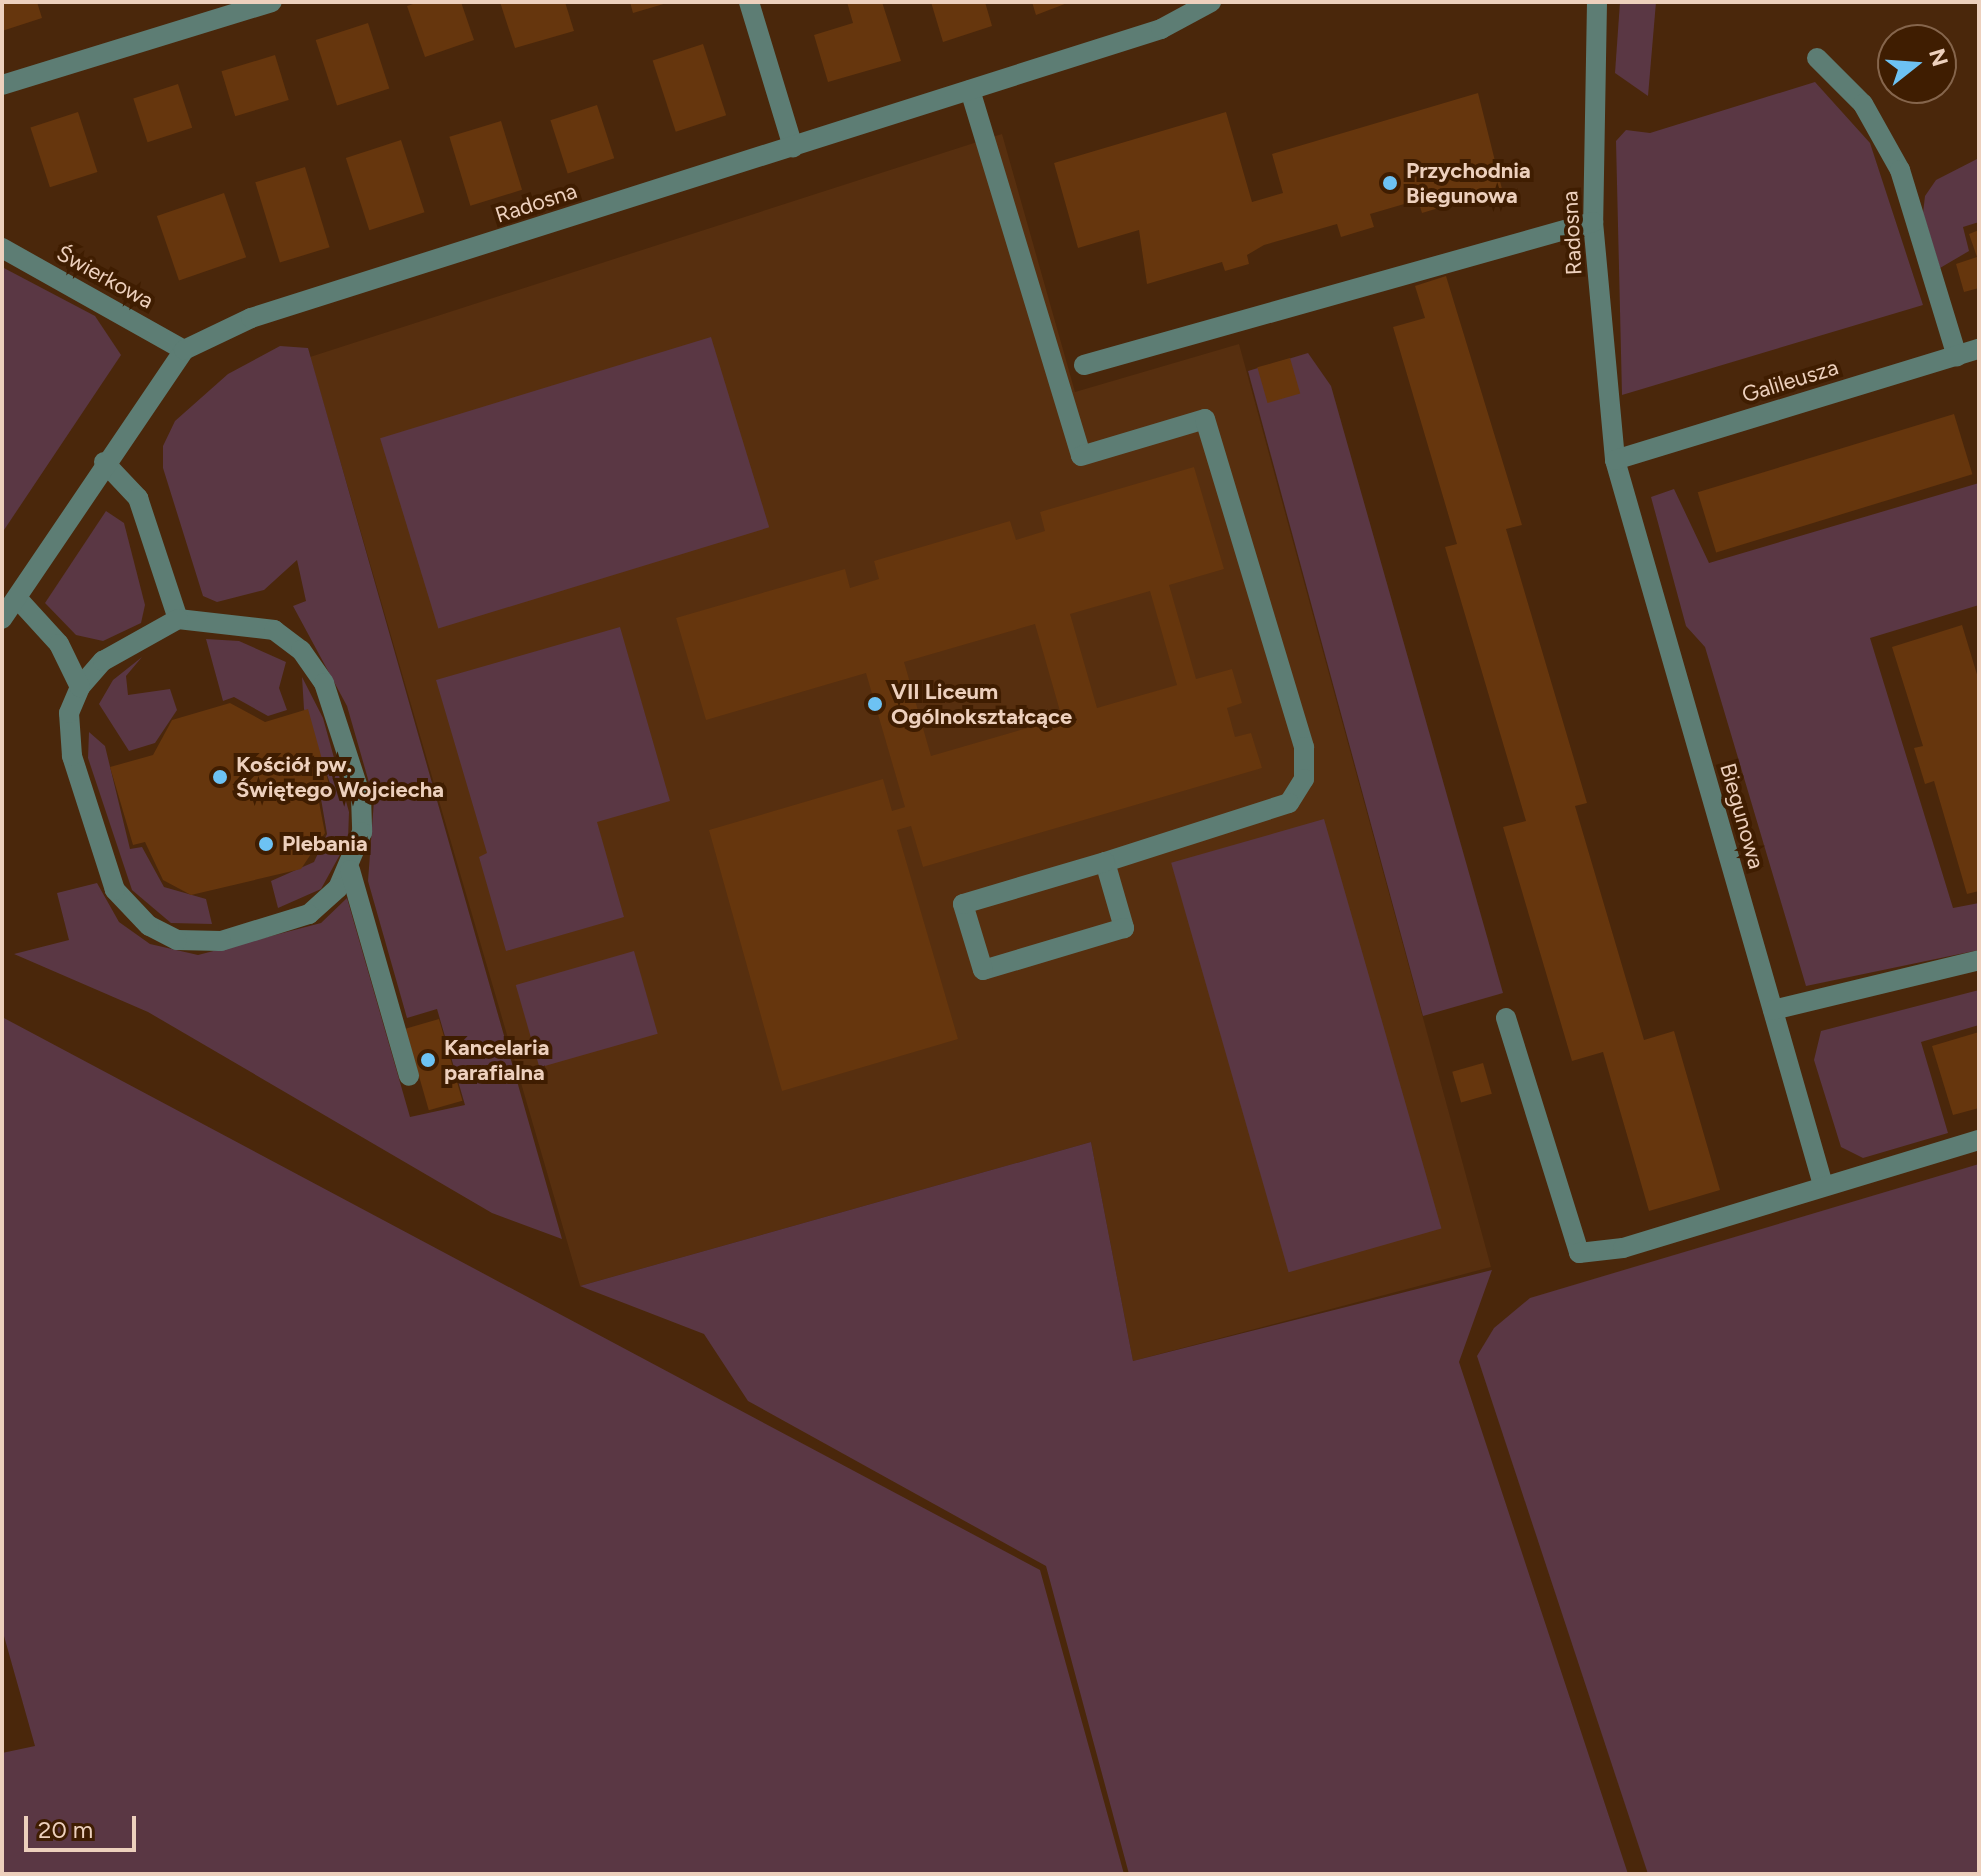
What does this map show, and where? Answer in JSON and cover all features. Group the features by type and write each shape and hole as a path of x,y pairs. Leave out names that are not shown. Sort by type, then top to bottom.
{"street":[{"path":"2,85 272,2"},
{"path":"749,2 793,147"},
{"name":"Radosna","path":"2,619 104,462 184,350 251,318 1161,29 1211,2"},
{"name":"Radosna","path":"1597,2 1593,222 1615,460"},
{"path":"1817,58 1863,104 1900,170 1957,356"},
{"path":"970,90 1081,456 1205,419 1304,747 1304,779 1289,803 963,904 983,970 1124,928 1105,862"},
{"path":"1084,365 1593,222"},
{"name":"Świerkowa","path":"2,248 184,350"},
{"name":"Galileusza","path":"1615,460 1979,349"},
{"name":"Biegunowa","path":"1615,460 1823,1185"},
{"path":"104,462 138,498 178,619"},
{"path":"17,598 59,644 80,687"},
{"path":"178,619 274,630 301,650 324,683 361,797 362,832 350,870 309,914 221,941 177,940 149,926 115,890 72,756 69,713 80,687 103,661 178,619"},
{"path":"350,870 409,1076"},
{"path":"1773,1010 1979,960"},
{"path":"1506,1018 1579,1253 1623,1248 1979,1140"}],"shaded area":[{"path":"1620,2 1656,2 1648,96 1615,73"},
{"path":"1815,82 1870,143 1923,305 1622,395 1616,141 1626,130 1650,133"},
{"name":"VII Liceum Ogólnokształcące","path":"1002,134 1075,392 1239,344 1491,1267 1133,1361 1091,1142 580,1286 310,357"},
{"path":"1979,158 1979,222 1963,227 1969,251 1940,268 1923,213 1925,196 1936,180"},
{"path":"2,267 95,316 121,355 2,533"},
{"path":"711,337 769,527 438,628 380,438"},
{"path":"280,346 308,348 562,1239 492,1213 148,1012 14,954 69,940 57,893 97,883 119,922 150,944 198,955 321,923 347,898 410,1117 465,1105 437,1009 407,1018 368,881 374,800 347,706 293,606 306,601 297,560 264,590 217,602 203,596 163,468 163,446 175,421 228,374"},
{"path":"1308,353 1331,386 1503,993 1423,1016 1248,371"},
{"path":"1979,483 1979,605 1870,638 1953,908 1979,903 1979,950 1806,986 1705,647 1686,626 1651,497 1674,489 1709,563"},
{"path":"106,511 124,523 145,605 141,623 103,641 76,635 45,603"},
{"path":"620,627 670,801 597,822 624,917 506,951 479,857 487,853 436,680"},
{"path":"206,639 239,641 286,662 279,688 287,710 268,716 234,697 223,701"},
{"path":"142,657 126,676 128,695 170,689 177,710 155,743 129,751 99,704 113,680"},
{"path":"302,677 323,718 349,812 348,840 321,889 278,908 271,881 314,862 327,834 320,793 332,789 304,709"},
{"path":"89,732 105,746 130,849 142,847 164,887 206,899 212,924 171,923 132,890 88,758"},
{"path":"1324,819 1441,1228 1289,1272 1171,863"},
{"path":"634,951 658,1034 539,1068 516,985"},
{"path":"1979,990 1979,1025 1921,1042 1948,1133 1863,1158 1841,1147 1814,1060 1821,1031"},
{"path":"2,1017 1040,1570 1124,1874 2,1874 2,1753 35,1746 2,1629"},
{"path":"1091,1142 1133,1361 1492,1270 1459,1362 1628,1874 1129,1874 1046,1566 748,1401 704,1334 580,1286"},
{"path":"1979,1164 1979,1874 1648,1874 1477,1356 1494,1328 1530,1298"}],"building":[{"path":"2,2 37,2 42,18 2,31"},
{"path":"419,2 461,2 474,40 425,57 407,6"},
{"path":"500,2 565,2 574,31 515,48"},
{"path":"630,2 667,2 667,3 633,13"},
{"path":"847,2 882,2 901,61 828,82 814,35 853,23"},
{"path":"931,2 985,2 992,26 943,42"},
{"path":"1032,2 1070,2 1036,15"},
{"path":"368,23 389,89 337,106 316,40"},
{"path":"703,44 726,115 676,132 653,60"},
{"path":"275,55 289,100 235,116 221,71"},
{"path":"178,84 192,128 148,142 133,99"},
{"name":"Przychodnia Biegunowa","path":"1478,93 1502,189 1422,213 1418,200 1370,214 1374,227 1341,237 1337,224 1264,245 1247,255 1249,264 1225,271 1222,262 1147,284 1139,230 1078,248 1054,163 1226,112 1252,202 1283,193 1272,154"},
{"path":"597,105 614,158 568,173 550,120"},
{"path":"78,112 97,172 50,187 30,127"},
{"path":"501,121 522,190 470,206 449,137"},
{"path":"401,140 424,212 369,230 346,158"},
{"path":"305,167 330,247 280,263 255,182"},
{"path":"224,193 246,257 179,280 157,216"},
{"path":"1979,230 1979,288 1964,292 1956,264 1977,257 1969,234"},
{"path":"1446,276 1522,525 1506,529 1587,803 1575,806 1644,1040 1674,1031 1720,1190 1649,1211 1603,1052 1572,1061 1503,827 1526,821 1445,547 1457,544 1393,327 1425,318 1415,286"},
{"path":"1290,358 1300,394 1268,403 1257,367"},
{"path":"1954,414 1972,474 1716,553 1698,492"},
{"path":"1194,467 1224,569 1169,585 1196,679 1232,669 1242,703 1227,708 1235,737 1251,733 1262,768 923,867 911,826 897,830 958,1039 782,1091 709,830 883,779 892,811 905,807 866,673 706,720 676,618 845,569 850,588 879,579 874,561 1010,521 1016,540 1045,531 1040,512","holes":["1150,591 1177,685 1097,708 1070,614","1035,624 1062,718 931,756 904,662"]},
{"path":"1962,625 1979,681 1979,891 1967,894 1934,781 1925,784 1914,748 1923,746 1892,647"},
{"name":"Kościół pw. Świętego Wojciecha","path":"230,703 265,722 308,709 330,788 317,792 325,833 301,869 191,895 163,880 145,842 133,845 110,767 153,755 172,720"},
{"path":"439,1019 462,1101 429,1110 405,1029"},
{"path":"1979,1032 1979,1108 1953,1115 1932,1046"},
{"path":"1483,1063 1492,1094 1461,1103 1452,1072"}],"place":[{"name":"Przychodnia Biegunowa","path":"1390,183"},
{"name":"VII Liceum Ogólnokształcące","path":"875,704"},
{"name":"Kościół pw. Świętego Wojciecha","path":"220,777"},
{"name":"Plebania","path":"266,844"},
{"name":"Kancelaria parafialna","path":"428,1060"}]}
